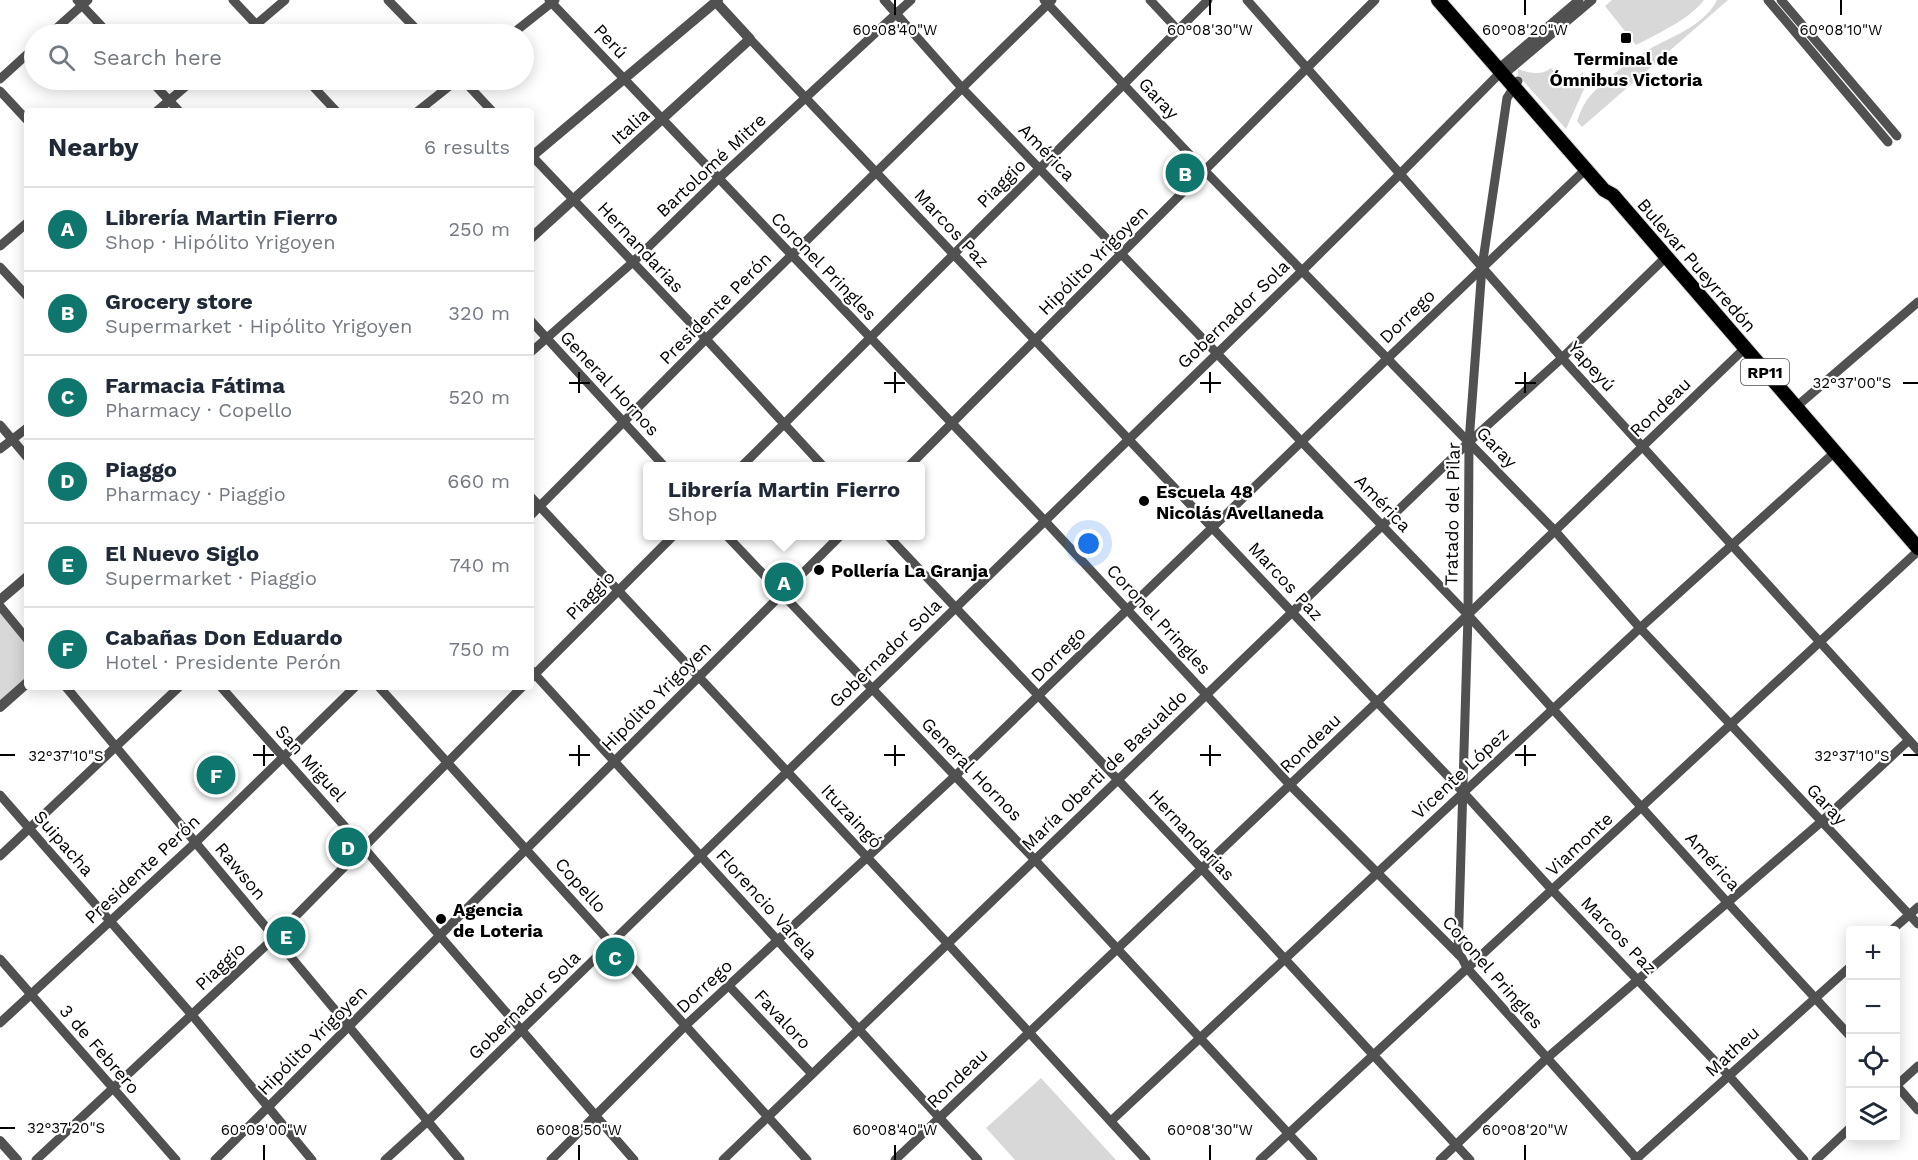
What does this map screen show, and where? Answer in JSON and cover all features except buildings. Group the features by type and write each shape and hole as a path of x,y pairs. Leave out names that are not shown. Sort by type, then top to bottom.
{"main road":[{"name":"Bulevar Pueyrredón","path":"1438,0 1509,74 1609,185 1613,195"},
{"name":"Bulevar Pueyrredón","path":"1448,0 1586,169 1604,189 1613,195 1918,549"}],"street":[{"path":"233,0 255,24"},
{"path":"257,24 285,0"},
{"path":"388,0 411,24"},
{"name":"América","path":"884,0 962,88 1468,615 1849,1034"},
{"name":"Bartolomé Mitre","path":"534,349 633,262 718,179 911,0"},
{"path":"1150,0 1178,30"},
{"name":"Piaggio","path":"746,462 1208,0"},
{"name":"Yapeyú","path":"1247,0 1562,358 1918,750"},
{"name":"Hipólito Yrigoyen","path":"913,462 1375,0"},
{"path":"1509,74 1579,0"},
{"path":"1509,74 1592,0"},
{"path":"1768,0 1888,142"},
{"path":"1781,0 1897,136"},
{"path":"524,24 552,1"},
{"name":"Perú","path":"552,1 624,79"},
{"path":"534,154 716,1"},
{"name":"Marcos Paz","path":"716,1 1463,792 1553,891 1729,1076 1804,1160"},
{"name":"Garay","path":"1048,1 1205,171 1555,531 1640,628 1918,924"},
{"name":"Presidente Perón","path":"534,512 1048,1"},
{"path":"60,24 82,2 101,24"},
{"name":"Italia","path":"534,235 750,39"},
{"path":"0,79 24,57"},
{"path":"1824,67 1832,60"},
{"name":"Gobernador Sola","path":"385,1160 521,1031 1399,175 1509,74"},
{"name":"Tratado del Pilar","path":"1458,954 1468,615 1469,442 1482,267 1509,74"},
{"name":"Coronel Pringles","path":"624,79 1045,521 1290,785 1462,958 1467,969 1637,1159"},
{"path":"160,90 176,108"},
{"path":"160,108 182,90"},
{"path":"316,90 333,108"},
{"path":"422,108 444,90"},
{"path":"472,90 489,108"},
{"path":"0,91 24,117"},
{"path":"1880,132 1888,125"},
{"name":"Hernandarias","path":"534,159 706,339 819,462"},
{"name":"Dorrego","path":"551,1160 686,1025 956,776 1127,608 1586,169"},
{"path":"0,246 24,226"},
{"name":"María Oberti de Basualdo","path":"723,1160 1469,442 1562,358 1666,257"},
{"path":"0,267 24,293"},
{"path":"1796,407 1918,302"},
{"name":"General Hornos","path":"534,324 660,462"},
{"name":"Rondeau","path":"895,1160 1745,348"},
{"path":"0,425 24,453"},
{"path":"0,449 24,430"},
{"name":"Vicente López","path":"1111,1121 1640,628 1835,452"},
{"name":"Ituzaingó","path":"534,500 868,857 1146,1160"},
{"name":"Piaggio","path":"534,672 669,540"},
{"name":"General Hornos","path":"732,540 1035,860 1313,1160"},
{"name":"Hipólito Yrigoyen","path":"215,1160 836,540"},
{"name":"Hernandarias","path":"892,540 1202,869 1470,1160"},
{"name":"Viamonte","path":"1260,1160 1553,891 1918,549"},
{"path":"0,600 24,580"},
{"path":"0,606 24,635"},
{"name":"Florencio Varela","path":"534,676 701,855 978,1160"},
{"path":"0,706 24,685"},
{"name":"Rawson","path":"68,690 460,1160"},
{"path":"0,856 176,690"},
{"name":"San Miguel","path":"225,690 634,1160"},
{"name":"Presidente Perón","path":"0,1023 196,842 352,690"},
{"name":"Copello","path":"382,690 807,1160"},
{"name":"Piaggio","path":"36,1160 275,937 519,690"},
{"path":"1440,1160 1547,1058 1821,822 1909,740"},
{"name":"Suipacha","path":"0,795 192,1015 312,1160"},
{"path":"1897,926 1918,907"},
{"name":"3 de Febrero","path":"0,959 176,1160"},
{"name":"Matheu","path":"1637,1159 1846,971"},
{"name":"Favaloro","path":"729,986 812,1074"},
{"path":"1900,1082 1918,1066"},
{"path":"1898,1088 1918,1110"},
{"path":"1816,1160 1846,1133"},
{"path":"0,1141 17,1160"}],"shaded area":[{"path":"1612,0 1704,0 1682,20 1636,45 1605,6"},
{"path":"1717,0 1728,0 1582,127 1577,121 1578,118 1582,108 1596,89 1637,57 1698,22"},
{"path":"1551,68 1567,86 1583,72 1584,89 1566,129 1518,75 1518,69 1539,73"},
{"path":"0,606 24,635 24,686 0,707"},
{"path":"1041,1078 1116,1160 1015,1160 986,1128"}],"place":[{"name":"Terminal de Ómnibus Victoria","path":"1626,38"},
{"name":"Grocery store","path":"1185,173"},
{"name":"Escuela 48 Nicolás Avellaneda","path":"1144,501"},
{"name":"Pollería La Granja","path":"819,570"},
{"name":"Librería Martin Fierro","path":"784,582"},
{"name":"Cabañas Don Eduardo","path":"216,775"},
{"name":"Piaggo","path":"348,847"},
{"name":"Agencia de Loteria","path":"441,919"},
{"name":"El Nuevo Siglo","path":"286,936"},
{"name":"Farmacia Fátima","path":"615,957"}]}
